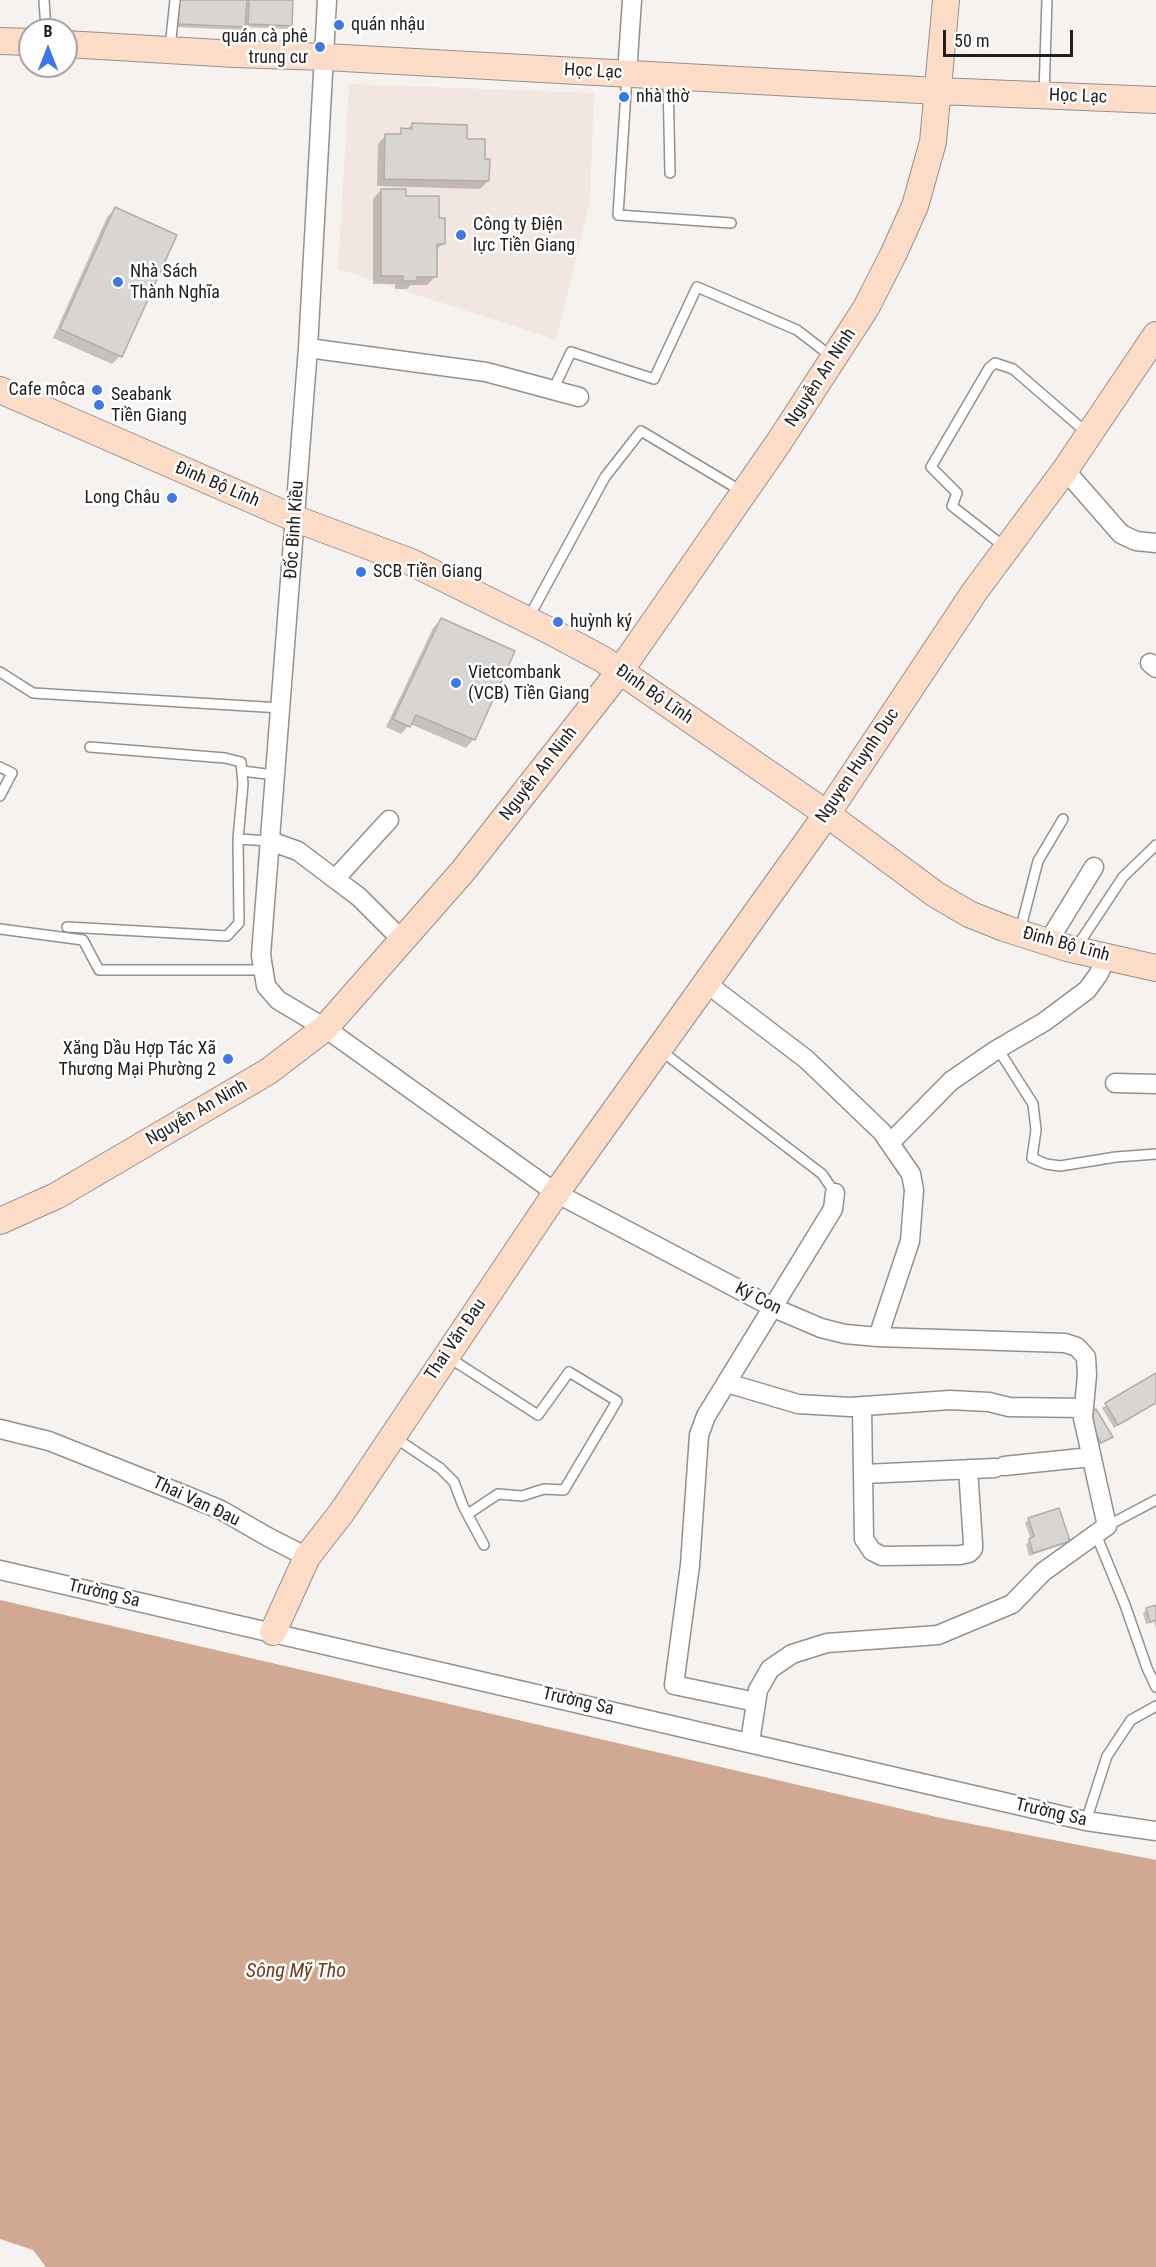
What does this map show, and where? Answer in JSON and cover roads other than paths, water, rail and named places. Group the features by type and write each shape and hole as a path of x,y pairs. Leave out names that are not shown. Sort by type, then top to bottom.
{"street":[{"name":"Đốc Binh Kiều","path":"325,1028 278,1000 266,986 261,955 308,348 327,0"},
{"path":"627,74 632,0"},
{"name":"Nguyễn An Ninh","path":"0,1221 56,1196 269,1071 325,1028 463,871 620,671 744,493 866,308 915,206 933,142 946,0"},
{"path":"0,41 18,42"},
{"name":"Học Lạc","path":"78,45 938,91 1156,100"},
{"name":"Nguyen Huynh Duc","path":"556,1193 827,814 975,591 1065,470 1156,335"},
{"path":"308,348 486,372 579,397"},
{"name":"Đinh Bộ Lĩnh","path":"0,390 296,519 411,562 604,660 827,814 935,894 969,914 1019,933 1075,950 1153,963"},
{"path":"1065,470 1121,534 1136,541 1156,543"},
{"path":"335,879 389,820"},
{"path":"270,841 298,851 359,897 402,940"},
{"path":"1048,942 1094,867"},
{"path":"890,1143 951,1081 998,1049 1044,1022 1088,990 1107,957"},
{"path":"706,983 806,1059 882,1131 911,1174 913,1200 910,1241 878,1337"},
{"name":"Ký Con","path":"325,1028 556,1193 774,1308 821,1328 845,1334 878,1337 1065,1343 1077,1347 1086,1357 1087,1374 1083,1418 1101,1529"},
{"path":"1115,1083 1156,1084"},
{"name":"Thai Văn Đau","path":"273,1632 306,1557 342,1512 445,1355 556,1193"},
{"path":"756,1702 674,1685 690,1565 699,1435 706,1416 833,1209 836,1193"},
{"path":"727,1383 798,1404 862,1407 950,1401 989,1402 1009,1407 1084,1408"},
{"path":"862,1407 864,1539 872,1551 882,1556 960,1556 974,1549 968,1469"},
{"name":"Thai Van Đau","path":"0,1429 49,1441 174,1490 220,1510 306,1557"},
{"path":"864,1474 1000,1467 1091,1457"},
{"path":"750,1742 758,1690 770,1669 792,1654 827,1643 938,1635 1012,1604 1043,1572 1101,1529"},
{"name":"Trường Sa","path":"0,1570 1086,1821 1156,1831"}],"lane":[{"path":"44,0 45,18"},
{"path":"169,50 175,0"},
{"path":"1044,95 1047,0"},
{"path":"627,74 618,215 730,223"},
{"path":"668,76 670,173"},
{"path":"553,390 571,352 654,379 697,287 796,330 833,358"},
{"path":"1007,549 952,506 957,493 932,467 989,368 995,363 1013,369 1089,435"},
{"path":"527,619 605,477 640,431 744,493"},
{"path":"0,672 33,693 280,708"},
{"path":"67,927 227,936 239,923 238,839 243,784 241,762 225,758 90,747"},
{"path":"0,767 12,772 0,796"},
{"path":"242,771 275,775"},
{"path":"1019,933 1038,861 1064,819"},
{"path":"238,839 270,841"},
{"path":"1075,950 1123,877 1156,844"},
{"path":"0,929 83,940 99,970 264,970"},
{"path":"658,1049 822,1174 836,1193"},
{"path":"998,1049 1033,1104 1036,1130 1032,1158 1046,1164 1060,1166 1116,1157 1156,1154"},
{"path":"445,1355 538,1415 568,1372 617,1401 564,1490 544,1489 522,1496 498,1494 468,1514"},
{"path":"392,1436 440,1468 454,1482 484,1545"},
{"path":"1156,1500 1101,1529 1125,1605 1156,1687"},
{"path":"1086,1821 1107,1756 1131,1720 1156,1706"}],"water":[{"name":"Sông Mỹ Tho","path":"0,1600 941,1818 1156,1860 1156,2267 46,2267 33,2250 0,2239"}],"place":[{"name":"quán nhậu","path":"339,25"},
{"name":"quán cà phê trung cư","path":"320,47"},
{"name":"nhà thờ","path":"624,97"},
{"name":"Công ty Điện lực Tiền Giang","path":"461,235"},
{"name":"Nhà Sách Thành Nghĩa","path":"118,282"},
{"name":"Cafe môca","path":"97,390"},
{"name":"Seabank Tiền Giang","path":"99,405"},
{"name":"Long Châu","path":"172,498"},
{"name":"SCB Tiền Giang","path":"361,572"},
{"name":"huỳnh ký","path":"558,622"},
{"name":"Vietcombank (VCB) Tiền Giang","path":"456,683"},
{"name":"Xăng Dầu Hợp Tác Xã Thương Mại Phường 2","path":"228,1059"}]}
